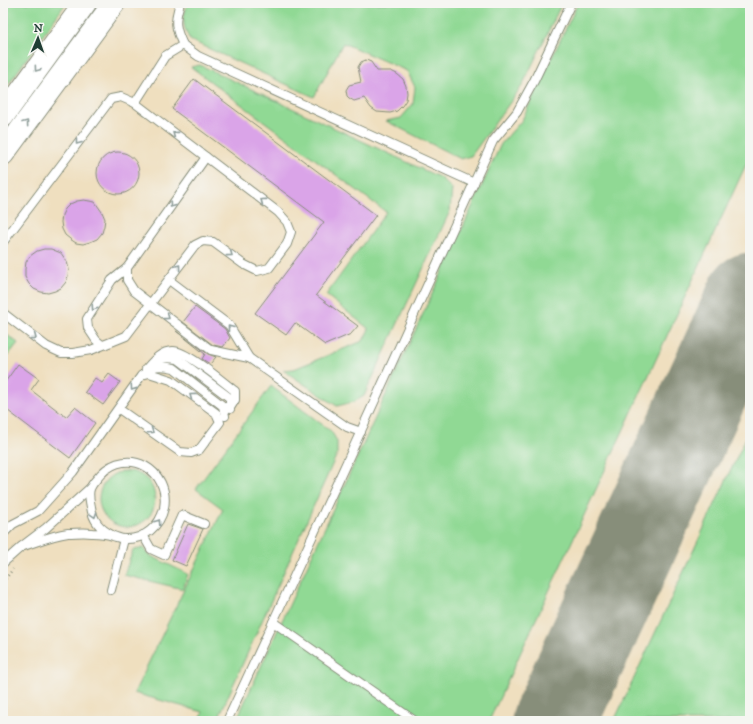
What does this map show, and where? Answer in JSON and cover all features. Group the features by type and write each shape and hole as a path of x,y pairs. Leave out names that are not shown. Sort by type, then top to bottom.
{"main road":[{"path":"3,116 85,3"},
{"path":"3,154 114,3"}],"lane":[{"path":"180,3 175,16 177,33 183,45 198,56 474,183"},
{"path":"227,721 493,141 517,112 534,81 571,3"},
{"path":"135,103 165,56 183,45"},
{"path":"3,242 111,99 121,97 135,103 278,212 288,222 291,232 287,244 269,268 257,271 243,264 213,242 203,241 195,245 126,336 91,350 62,353 46,346 3,313"},
{"path":"102,345 96,340 88,328 87,319 112,280 127,268 206,157"},
{"path":"127,268 127,280 134,291 211,350 250,358"},
{"path":"169,280 228,325 250,358 347,427 360,432"},
{"path":"3,534 13,524 38,511 73,472 152,362 166,358 178,359 230,398 230,408 199,450 191,452 180,452 119,409"},
{"path":"141,376 152,367 164,366 174,368 223,406 222,419"},
{"path":"141,376 149,373 171,380 222,419"},
{"path":"3,564 90,488 106,469 120,462 134,462 144,465 152,470 158,477 165,500 162,515 156,526 143,536 124,539 112,535 103,530 96,522 92,513 89,495 90,488"},
{"path":"143,536 151,549 164,555 182,515 204,524"},
{"path":"21,547 66,534 90,532 112,535"},
{"path":"111,590 124,539"},
{"path":"273,622 415,721"}],"path":[{"path":"3,582 17,566"}],"green space":[{"path":"3,3 66,3 3,92"},
{"path":"188,3 562,3 522,86 471,156 461,159 386,121 401,118 413,104 415,87 407,71 343,43 314,97 190,40 184,26 184,18"},
{"path":"578,3 750,3 750,156 489,721 236,721 501,144 522,120"},
{"path":"200,65 441,178 452,189 450,211 364,396 354,402 337,406 283,370 294,369 363,341 369,329 326,295 386,212 191,67"},
{"path":"3,332 18,343 3,362"},
{"path":"271,386 331,431 337,441 337,454 217,721 200,721 203,712 134,693 223,509 196,489"},
{"path":"750,429 750,721 615,721 615,719"},
{"path":"127,471 142,476 150,484 155,499 150,514 142,522 127,527 112,522 104,514 99,499 104,484 112,476"},
{"path":"144,548 149,555 188,574 183,589 124,575 133,550"}],"building":[{"path":"366,60 371,62 377,71 391,71 403,79 407,93 406,100 397,111 390,113 377,112 371,108 364,98 354,101 347,96 346,90 349,85 361,82 358,67 361,62"},
{"path":"194,79 376,215 316,295 358,326 351,334 325,345 295,323 286,335 255,313 324,222 172,109"},
{"path":"114,152 122,152 130,155 136,161 139,173 136,185 130,191 122,194 114,194 106,191 100,185 97,177 97,169 100,161 106,155"},
{"path":"84,200 95,202 105,219 102,233 97,239 83,244 76,243 65,235 61,222 65,209 70,204"},
{"path":"51,249 61,253 67,262 69,269 66,282 61,288 48,293 34,289 25,277 26,262 30,256 37,251"},
{"path":"195,307 225,329 230,338 223,347 213,345 183,322"},
{"path":"176,331 208,354 216,357 210,364 202,359 205,354"},
{"path":"18,364 39,379 31,390 66,417 75,407 95,423 70,458 3,407 3,385"},
{"path":"109,374 120,382 103,405 85,392 95,378 102,383"},
{"path":"188,524 203,529 186,566 172,560"}],"taxiway":[{"path":"560,707 560,721"}],"runway":[{"path":"554,721 750,295"}]}
